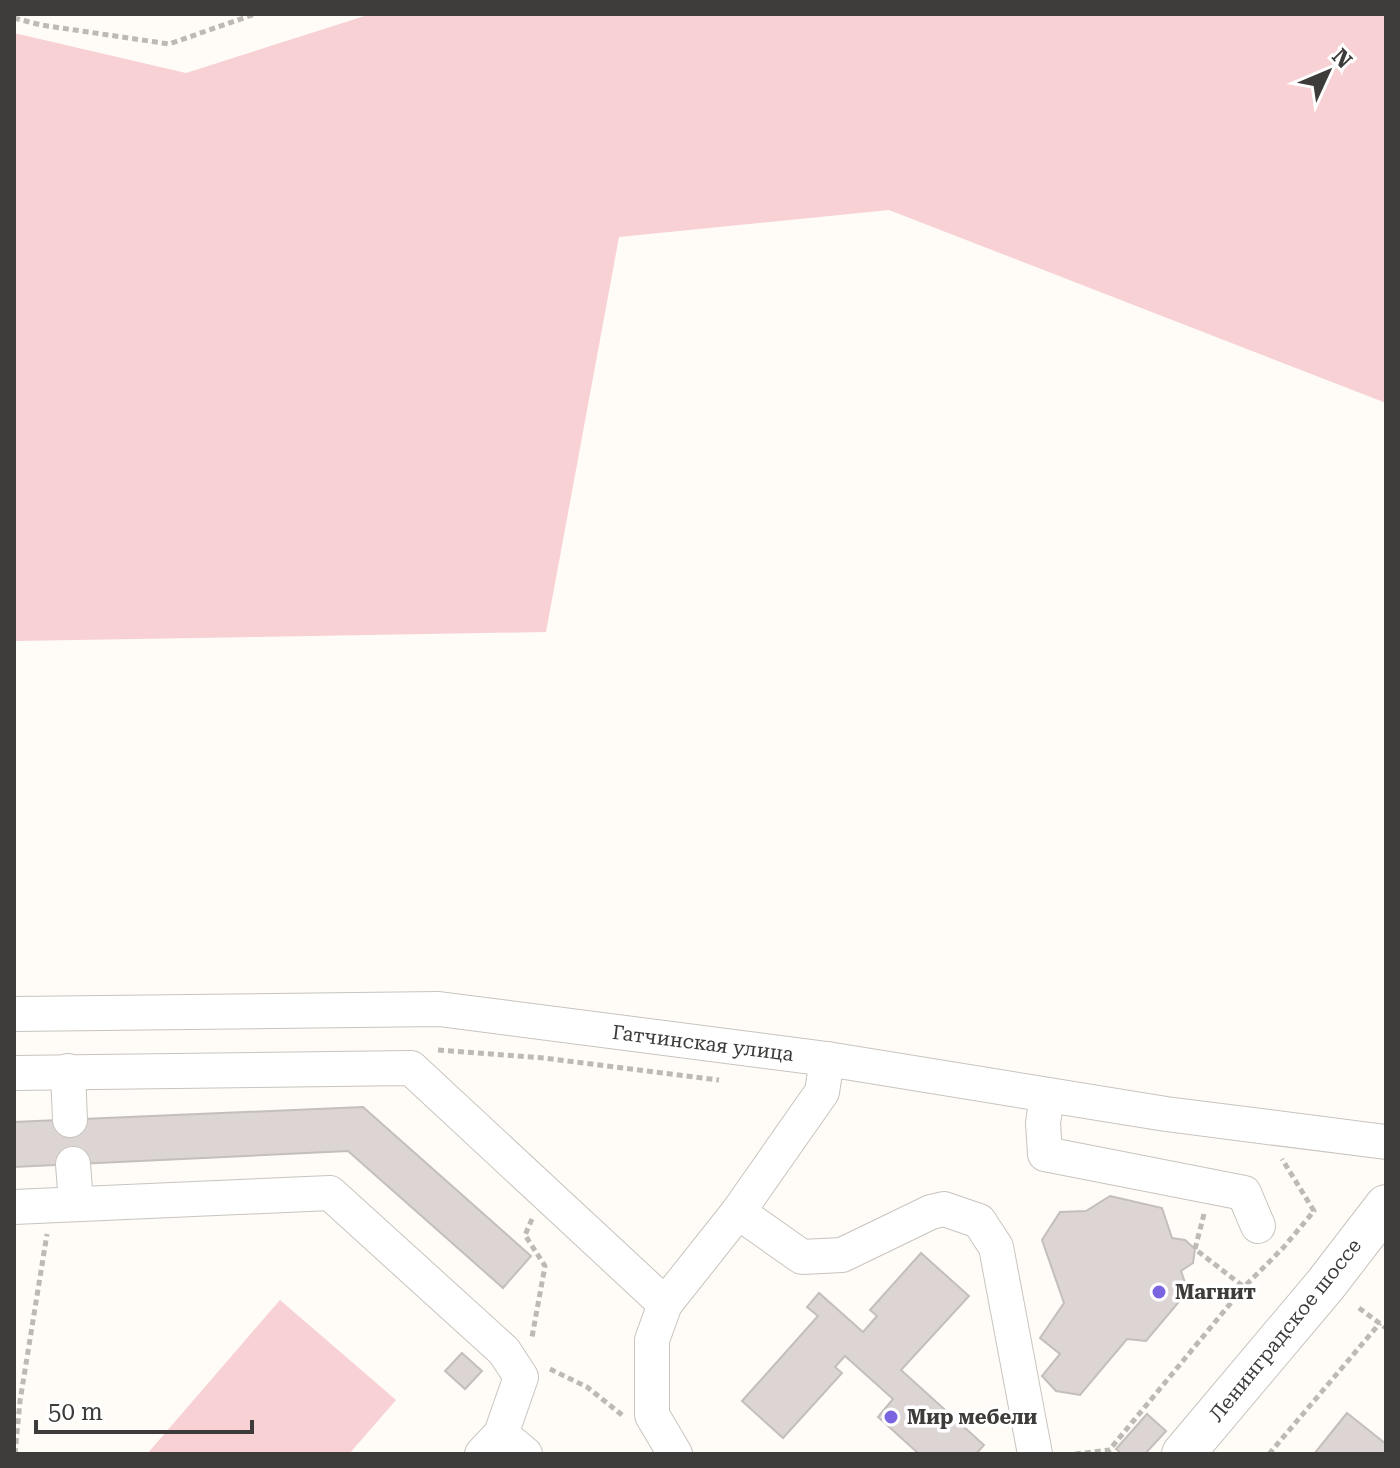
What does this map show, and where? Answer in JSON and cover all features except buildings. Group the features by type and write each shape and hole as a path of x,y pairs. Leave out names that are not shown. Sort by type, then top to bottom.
{"main road":[{"name":"Ленинградское шоссе","path":"1183,1454 1326,1284 1386,1206"}],"street":[{"name":"Гатчинская улица","path":"14,1014 439,1009 827,1059 1166,1114 1386,1142"},
{"path":"670,1445 652,1415 652,1340 665,1304 738,1212 822,1092 827,1059"},
{"path":"14,1073 411,1068 665,1304"},
{"path":"68,1071 70,1120"},
{"path":"1047,1095 1043,1123 1045,1154 1244,1193 1258,1226"},
{"path":"64,1204 73,1164"},
{"path":"14,1207 330,1193 511,1354 521,1377 502,1447"},
{"path":"738,1212 802,1257 842,1255 931,1212 944,1209 979,1221 996,1247 1035,1454"}],"path":[{"path":"14,18 41,25 169,44 255,14"},
{"path":"437,1050 544,1058 729,1081"},
{"path":"1075,1454 1108,1452 1244,1287 1314,1211 1281,1157"},
{"path":"1211,1186 1195,1249 1244,1287"},
{"path":"511,1354 531,1342 545,1266 525,1235 543,1189"},
{"path":"15,1454 20,1401 64,1204"},
{"path":"1359,1308 1386,1328"},
{"path":"1269,1454 1380,1323"},
{"path":"511,1354 587,1387 616,1413 670,1445"}],"shaded area":[{"path":"371,14 1386,14 1386,403 889,210 619,237 546,632 14,641 14,33 186,73"},
{"path":"280,1300 396,1400 349,1454 147,1454"}],"place":[{"name":"Магнит","path":"1159,1292"},
{"name":"Мир мебели","path":"891,1417"}]}
